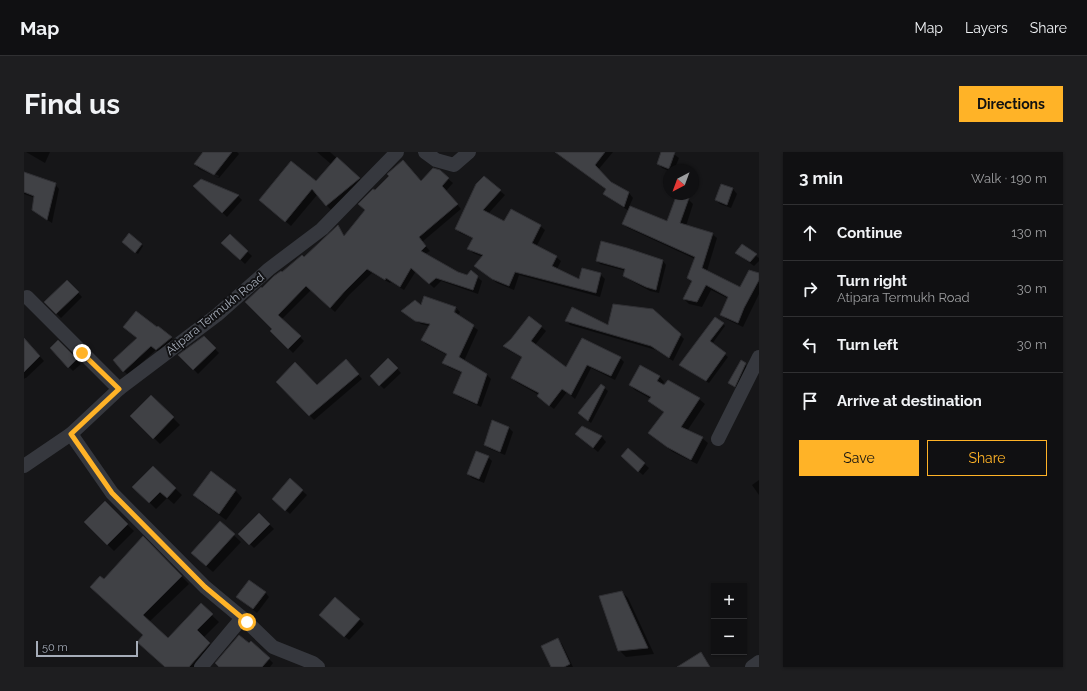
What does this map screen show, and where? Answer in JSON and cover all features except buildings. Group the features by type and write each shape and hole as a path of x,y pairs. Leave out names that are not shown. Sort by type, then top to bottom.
{"street":[{"name":"Atipara Termukh Road","path":"24,466 71,434 119,389 217,315 269,269 322,229 397,152"},
{"path":"425,152 436,160 454,165 469,152"},
{"path":"27,297 119,389"},
{"path":"718,439 759,357"},
{"path":"71,434 112,493 205,587 242,618 273,647 313,663 318,667"},
{"path":"201,667 242,618"},
{"path":"752,667 759,662"}],"route":[{"path":"82,353 119,389 71,434 112,493 205,587 247,622"}]}
